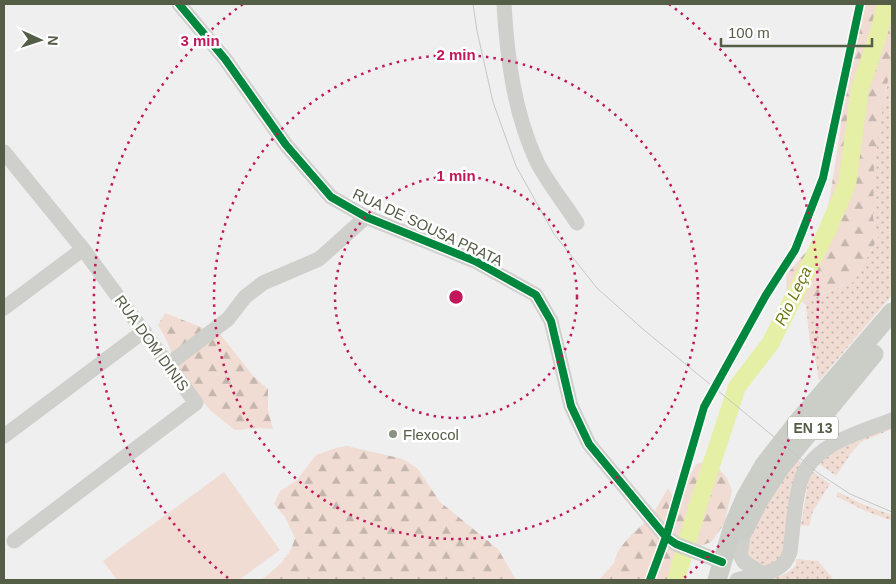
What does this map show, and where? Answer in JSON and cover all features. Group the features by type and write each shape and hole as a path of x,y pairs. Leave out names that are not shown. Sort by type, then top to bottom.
{"main road":[{"name":"EN 13","path":"717,580 739,512 764,465 796,424 892,312"},
{"name":"EN 13","path":"726,580 735,549 758,502 780,468 892,332"}],"street":[{"name":"RUA DE SOUSA PRATA","path":"179,4 225,59 286,145 331,197 366,217 475,261 536,295 551,321 571,406 589,444 659,530 676,544 722,562"},
{"path":"504,4 513,88 523,125 538,163 577,223"},
{"name":"RUA DOM DINIS","path":"4,152 83,249 196,403 14,541"},
{"path":"169,364 228,319 245,297 263,283 319,259 366,217"},
{"path":"4,308 83,249"},
{"path":"4,436 144,331"},
{"path":"737,580 777,569 783,565 789,555 800,485 805,471 816,457 840,441 892,420"},
{"path":"744,531 740,555 744,562 761,573"}],"green space":[{"path":"861,4 892,4 892,64 885,93 874,166 873,217 878,238 853,282 799,303 787,297 786,275 821,235 830,197 840,132 844,87 843,56 858,23"},
{"path":"892,64 892,295 819,381 816,362 810,344 806,305 803,302 853,282 878,238 873,216 873,178 880,120"},
{"path":"165,313 221,335 253,376 268,389 268,410 273,429 235,430 211,411 181,377 167,341 158,325"},
{"path":"892,425 892,429 861,442 851,453 836,476 818,463 827,455"},
{"path":"347,446 403,459 417,468 440,502 498,549 516,580 261,580 282,562 290,551 295,538 285,517 274,504 280,491 296,481 316,455"},
{"path":"797,458 801,462 791,488 784,548 776,562 762,567 749,558 747,550 750,538 764,508"},
{"path":"711,460 727,478 732,491 724,524 711,542 697,547 686,567 685,580 599,580 614,563 618,551 629,537 652,516 668,488 679,507 687,480 696,464"},
{"path":"812,471 830,484 813,511 809,526 801,525 808,482"},
{"path":"224,472 280,550 239,580 117,580 103,561"},
{"path":"838,492 862,504 892,515 892,521 863,510 836,496"},
{"path":"796,559 818,561 834,580 754,580 771,578 787,573 796,565"}],"waterway":[{"name":"Rio Leça","path":"676,580 699,502 737,387 770,344 826,233 847,185 860,89 886,4"}],"tram line":[{"path":"473,4 493,102 516,166 554,234 597,288 644,330 818,473 850,494 892,512"}],"cycle path":[{"path":"179,4 225,59 286,145 331,197 366,217 475,261 536,295 551,321 571,406 589,444 666,537 676,544 722,562"},
{"path":"650,580 666,537 704,407 766,295 795,250 823,178 860,4"}],"place":[{"name":"Flexocol","path":"393,434"}]}
